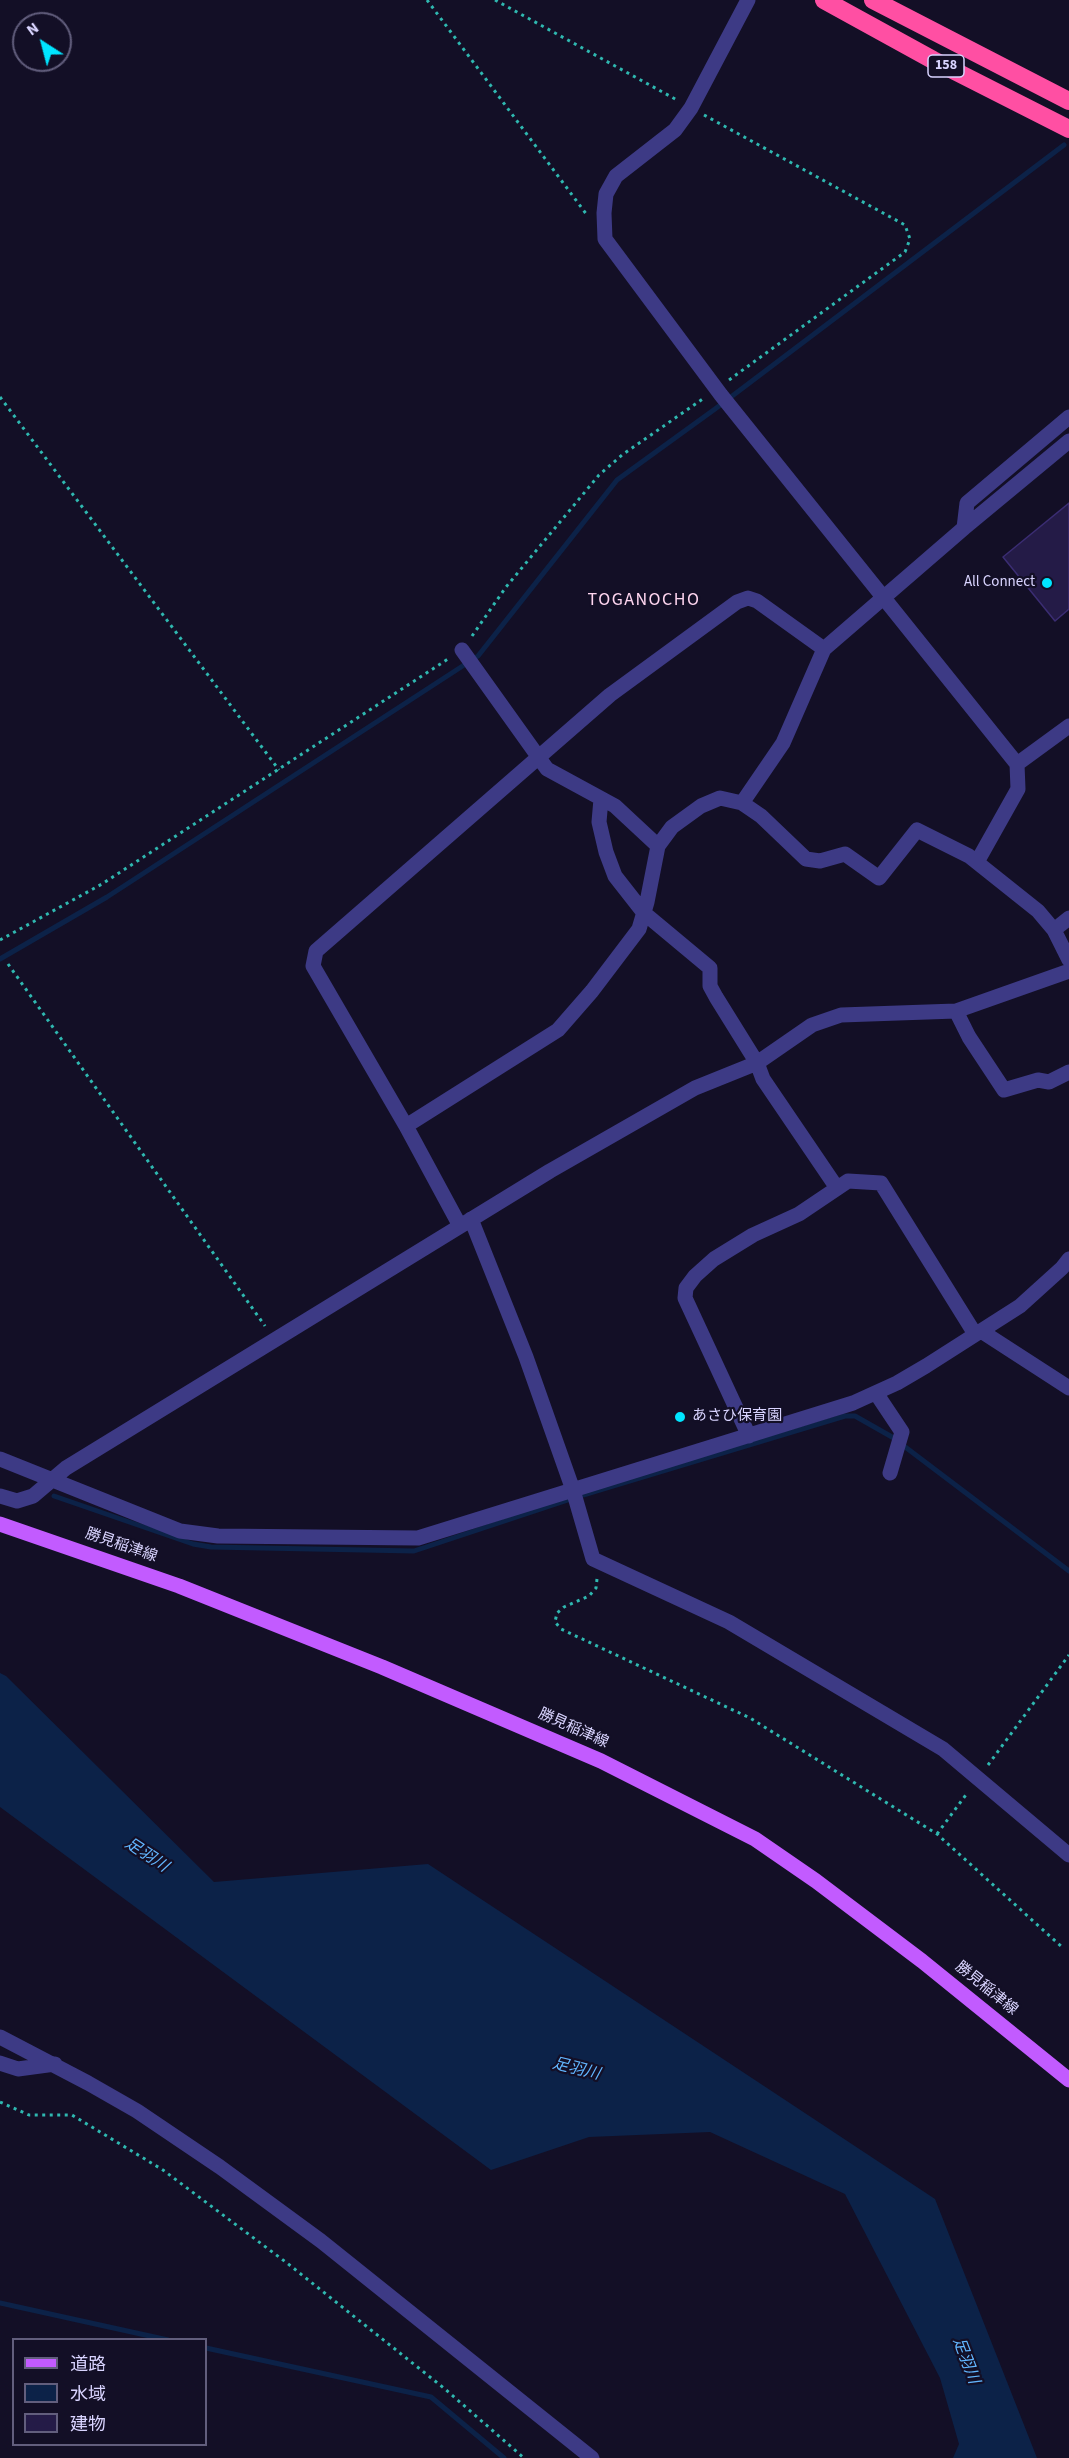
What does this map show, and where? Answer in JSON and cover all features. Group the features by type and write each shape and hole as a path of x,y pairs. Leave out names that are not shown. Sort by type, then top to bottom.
{"highway":[{"name":"158","path":"824,0 933,60 1069,129"},
{"name":"158","path":"873,0 1069,101"}],"main road":[{"name":"勝見稲津線","path":"0,1524 180,1586 382,1667 590,1756 704,1812 755,1839 816,1881 922,1961 1069,2080"}],"street":[{"path":"748,0 691,108 675,130 616,176 606,194 605,239 722,397 1017,764 1018,789 977,862"},
{"path":"964,528 967,503 1069,417"},
{"path":"742,803 783,742 824,649 1069,441"},
{"path":"824,649 757,601 748,598 737,602 610,694 540,758 316,951 313,966 465,1223 526,1357 575,1495 593,1559 729,1622 943,1749 1069,1855"},
{"path":"468,657 547,769 615,806 658,846"},
{"path":"1017,764 1069,726"},
{"path":"406,1126 558,1030 639,929 658,846 672,827 700,806 720,798 742,803 785,837 806,859 820,861 845,854 879,878 917,830 977,862 1038,911 1054,930 1069,960"},
{"path":"601,799 599,822 606,852 615,876 644,913 710,968 710,986 757,1063 763,1079 837,1188"},
{"path":"1054,930 1069,918"},
{"path":"0,1496 17,1501 33,1496 66,1468 465,1223 695,1088 757,1063 812,1024 841,1015 956,1011 1069,970"},
{"path":"956,1011 969,1037 1004,1090 1038,1080 1048,1082 1069,1072"},
{"path":"749,1436 685,1298 686,1288 695,1276 714,1259 753,1235 799,1214 848,1181 881,1184 978,1333 1069,1388"},
{"path":"0,1459 180,1531 218,1536 418,1538 575,1495 853,1403 926,1366 1020,1306 1069,1259"},
{"path":"876,1393 902,1432 890,1473"},
{"path":"0,2037 55,2064 137,2111 220,2167 321,2241 589,2456"},
{"path":"0,2063 18,2069 55,2064"}],"path":[{"path":"427,0 605,239"},
{"path":"0,940 102,884 279,770 468,657 506,587 599,476 622,455 722,397 905,252 910,239 905,225 495,0"},
{"path":"0,397 279,770"},
{"path":"8,964 275,1339"},
{"path":"593,1559 598,1580 596,1588 589,1596 564,1607 557,1613 555,1622 561,1629 750,1718 937,1834 1063,1948"},
{"path":"937,1834 1069,1655"},
{"path":"0,2102 29,2115 72,2115 163,2170 398,2352 524,2458"}],"water":[{"name":"足羽川","path":"0,1673 6,1676 214,1882 428,1864 935,2199 1037,2458 953,2458 959,2444 940,2378 845,2194 710,2132 589,2137 491,2170 0,1807"}],"building":[{"name":"All Connect","path":"1069,503 1069,609 1055,621 1003,557"}],"waterway":[{"path":"0,959 107,897 478,656 617,480 715,409 1064,145"},
{"path":"54,1496 193,1544 211,1547 414,1551 583,1495 845,1416 855,1416 892,1437 1069,1571"},
{"path":"0,2303 159,2338"},
{"path":"207,2348 431,2397 504,2458"}],"place":[{"name":"All Connect","path":"1047,583"},
{"name":"あさひ保育園","path":"680,1417"}],"district":[{"name":"TOGANOCHO","path":"644,601"}]}
